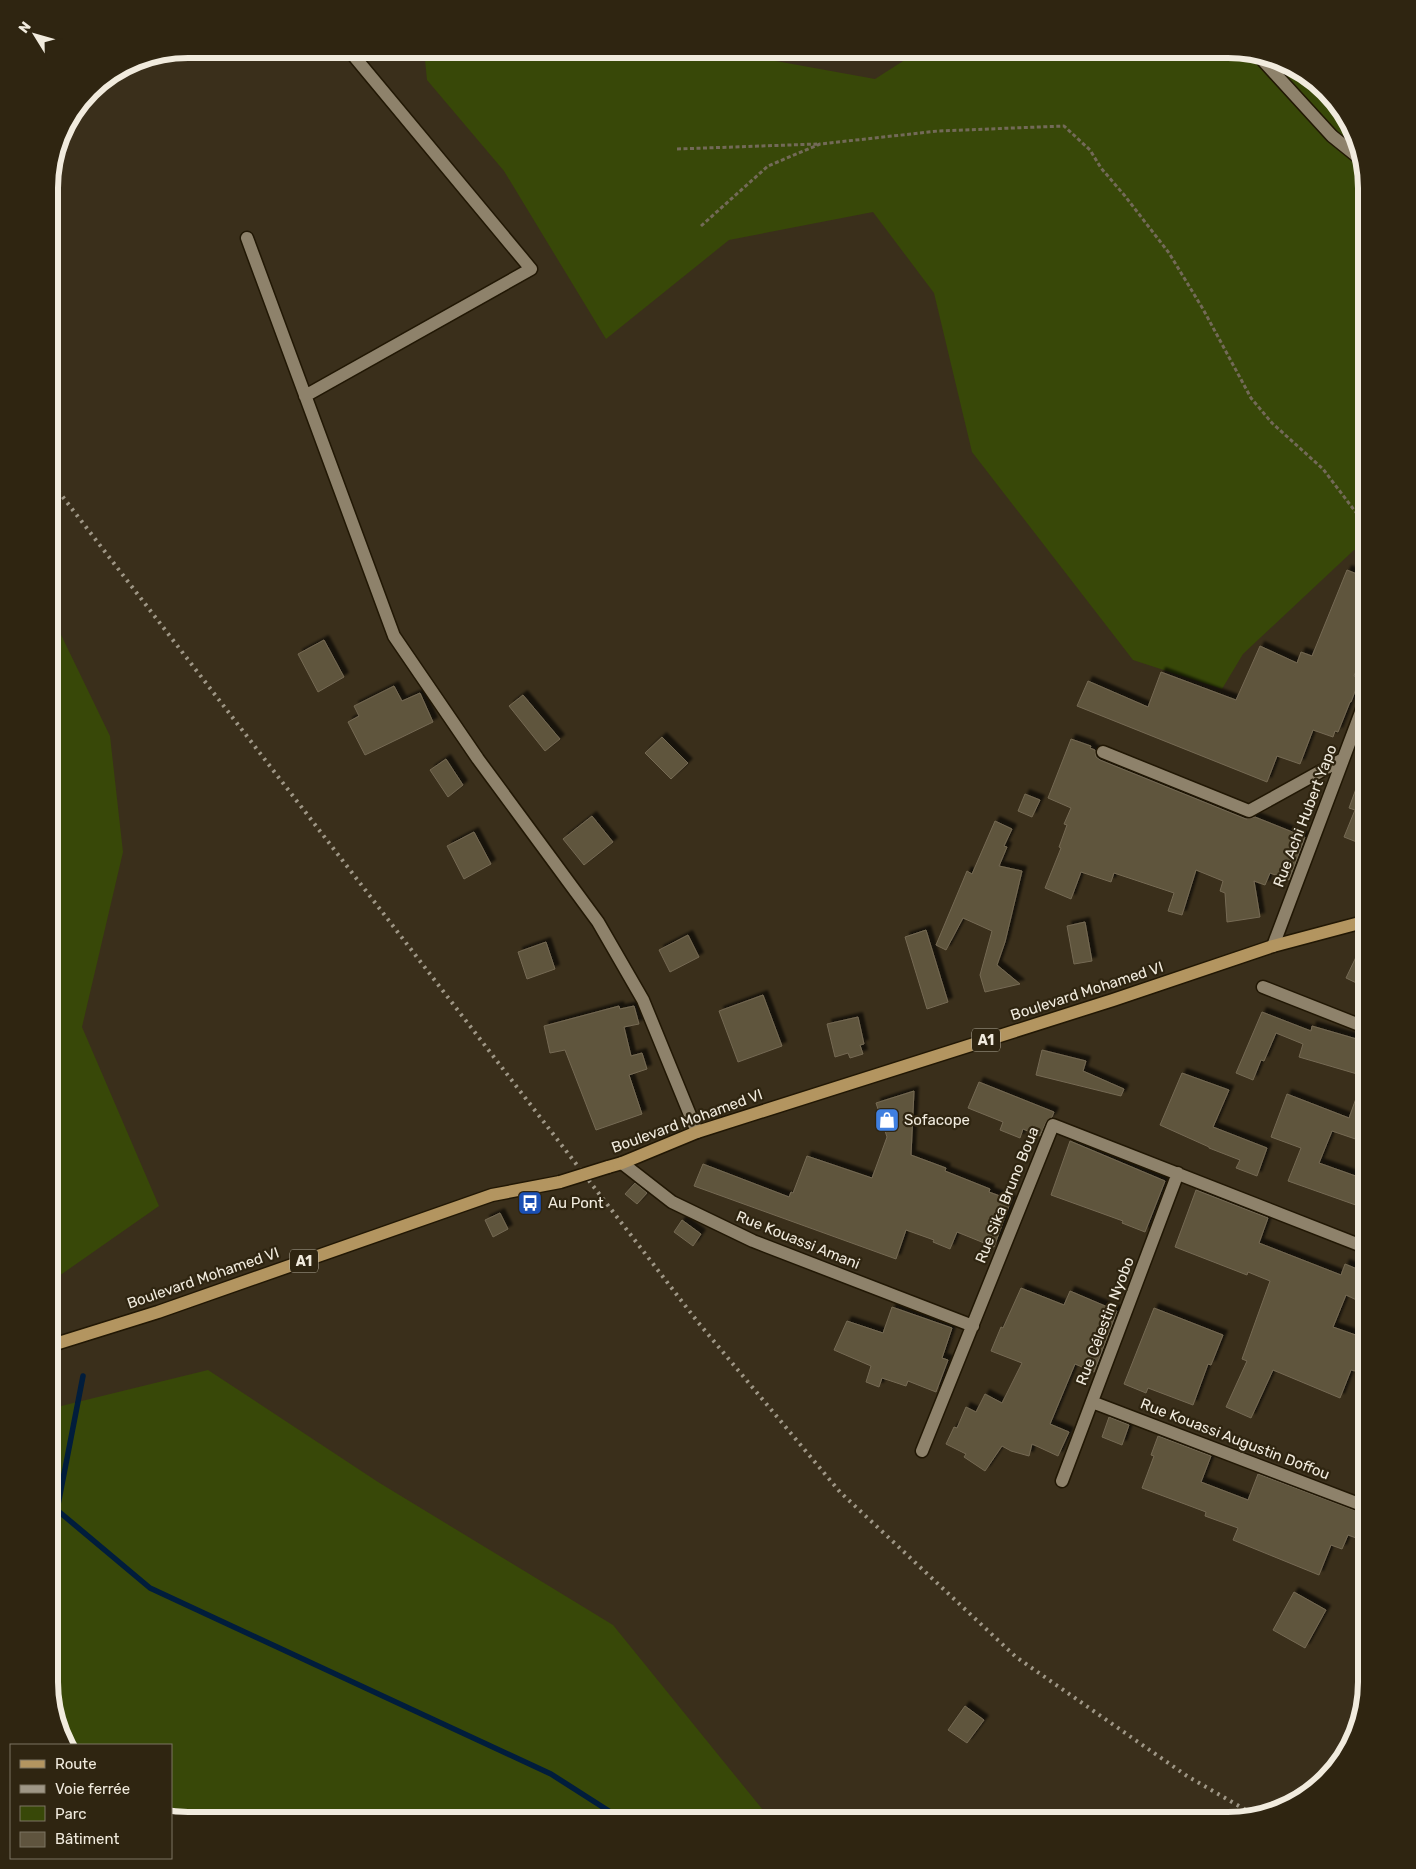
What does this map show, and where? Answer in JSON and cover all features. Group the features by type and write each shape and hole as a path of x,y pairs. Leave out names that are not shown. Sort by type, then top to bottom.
{"main road":[{"name":"Boulevard Mohamed VI","path":"57,1343 158,1312 492,1195 560,1182 622,1163 697,1132 1113,1000 1273,946 1358,922"}],"street":[{"path":"306,396 530,269 355,57"},
{"path":"1265,63 1332,136 1354,154"},
{"path":"247,238 394,636 478,759 598,922 643,1000 697,1132"},
{"name":"Rue Achi Hubert Yapo","path":"1273,946 1358,721"},
{"path":"1103,752 1249,812 1344,759"},
{"path":"1263,987 1358,1024"},
{"name":"Rue Sika Bruno Boua","path":"922,1451 1053,1125 1358,1244"},
{"name":"Rue Kouassi Amani","path":"622,1163 672,1202 753,1242 973,1326"},
{"name":"Rue Célestin Nyobo","path":"1062,1481 1178,1173"},
{"name":"Rue Kouassi Augustin Doffou","path":"1092,1402 1358,1504"}],"path":[{"path":"677,149 820,144 938,132 1064,126 1090,150 1101,168 1169,253 1203,309 1251,398 1272,423 1323,469 1358,515"},
{"path":"701,226 768,166 820,144"}],"green space":[{"path":"425,57 757,58 875,79 908,58 1237,58 1278,67 1308,84 1337,115 1352,146 1356,162 1358,188 1358,551 1354,550 1243,654 1222,689 1133,660 972,452 934,293 873,212 729,240 606,339 504,171 427,80"},
{"path":"58,628 110,736 123,852 82,1027 159,1206 57,1277"},
{"path":"208,1370 378,1482 613,1625 765,1812 188,1812 172,1810 172,1744 74,1744 64,1723 57,1681 57,1407"}],"building":[{"path":"1347,570 1358,574 1358,666 1354,676 1358,677 1358,683 1338,732 1335,731 1333,737 1313,730 1300,764 1277,756 1267,782 1077,706 1088,681 1148,707 1161,672 1236,700 1260,646 1297,663 1301,652 1312,656"},
{"path":"324,640 344,677 318,692 298,654"},
{"path":"394,686 402,701 420,693 433,722 365,755 348,722 359,716 354,706"},
{"path":"523,695 560,739 545,751 509,706"},
{"path":"662,737 688,763 671,779 645,753"},
{"path":"1071,739 1091,746 1090,748 1095,750 1096,757 1100,760 1246,819 1255,817 1305,837 1289,880 1270,873 1265,885 1254,881 1260,917 1227,922 1225,893 1220,891 1223,881 1196,870 1182,915 1168,911 1174,893 1114,873 1111,882 1081,872 1071,899 1045,888 1061,848 1059,847 1067,825 1064,824 1071,808 1048,798"},
{"path":"446,759 463,785 448,797 430,770"},
{"path":"1358,783 1358,842 1344,837 1355,810 1349,808"},
{"path":"1025,794 1040,800 1032,817 1018,811"},
{"path":"592,816 613,842 584,865 563,839"},
{"path":"995,821 1012,829 1004,846 1007,847 999,866 1022,871 1005,942 997,965 1020,984 985,992 980,975 992,931 963,918 946,950 936,945 967,871 972,874"},
{"path":"474,832 491,864 464,879 447,846"},
{"path":"1085,922 1092,961 1074,964 1067,926"},
{"path":"926,930 948,1002 927,1009 905,937"},
{"path":"688,935 699,957 670,972 659,950"},
{"path":"546,942 555,969 527,979 518,952"},
{"path":"1358,953 1358,984 1346,978"},
{"path":"763,995 782,1046 738,1062 719,1011"},
{"path":"619,1006 620,1009 634,1006 639,1024 624,1027 631,1056 642,1053 647,1069 629,1075 642,1114 596,1130 565,1050 550,1053 544,1026"},
{"path":"1262,1012 1311,1031 1312,1026 1358,1039 1358,1074 1299,1057 1303,1044 1276,1033 1264,1061 1261,1060 1253,1080 1236,1073"},
{"path":"858,1017 864,1044 860,1045 863,1054 850,1058 848,1053 835,1057 827,1024"},
{"path":"1042,1050 1086,1061 1083,1071 1124,1089 1121,1096 1036,1075"},
{"path":"1182,1073 1229,1090 1213,1127 1267,1148 1257,1176 1236,1168 1240,1160 1160,1125"},
{"path":"979,1082 1054,1112 1052,1117 1046,1122 1040,1136 1023,1129 1020,1138 1000,1130 1003,1122 968,1108"},
{"path":"914,1091 911,1155 946,1168 945,1171 990,1189 989,1192 1011,1200 994,1247 957,1232 950,1249 933,1242 934,1240 906,1230 896,1259 694,1186 703,1164 789,1197 791,1192 793,1193 807,1156 872,1178 887,1137 876,1103"},
{"path":"1358,1093 1358,1140 1332,1131 1319,1163 1358,1177 1358,1206 1288,1181 1301,1148 1271,1137 1287,1094 1349,1118"},
{"path":"1070,1141 1165,1181 1145,1232 1122,1223 1123,1221 1051,1195"},
{"path":"635,1183 647,1193 637,1204 625,1194"},
{"path":"1196,1190 1268,1218 1259,1243 1341,1275 1345,1264 1358,1269 1358,1301 1346,1295 1333,1327 1358,1336 1358,1363 1355,1371 1351,1370 1340,1398 1273,1370 1251,1418 1226,1407 1247,1361 1242,1359 1270,1281 1248,1272 1247,1275 1175,1247"},
{"path":"500,1213 508,1229 493,1237 485,1220"},
{"path":"682,1220 701,1234 693,1246 674,1232"},
{"path":"1021,1288 1064,1305 1070,1291 1117,1311 1094,1372 1075,1364 1050,1424 1069,1432 1058,1456 1032,1444 1029,1456 1011,1451 1002,1446 985,1471 964,1457 966,1454 946,1444 954,1427 957,1428 966,1407 976,1412 985,1394 1002,1403 1022,1363 991,1351"},
{"path":"892,1307 952,1328 942,1358 948,1360 936,1392 908,1381 906,1386 882,1378 879,1387 866,1382 871,1366 834,1350 847,1321 883,1333"},
{"path":"1154,1308 1223,1335 1211,1365 1208,1364 1193,1405 1148,1388 1146,1393 1124,1384"},
{"path":"1109,1417 1129,1425 1122,1445 1102,1437"},
{"path":"1158,1436 1211,1456 1201,1482 1248,1500 1258,1474 1358,1512 1358,1539 1348,1535 1342,1549 1331,1545 1319,1575 1233,1540 1238,1528 1205,1516 1206,1512 1142,1488 1154,1456 1151,1455"},
{"path":"1294,1592 1326,1610 1305,1648 1273,1630"},
{"path":"965,1706 984,1720 967,1743 948,1730"}],"waterway":[{"path":"57,1509 83,1376"},
{"path":"57,1510 150,1588 551,1774 610,1812"}],"railway":[{"path":"58,490 697,1321 840,1492 1016,1657 1187,1776 1246,1810"}],"place":[{"name":"Sofacope","path":"887,1120"},
{"name":"Au Pont","path":"530,1203"}]}
